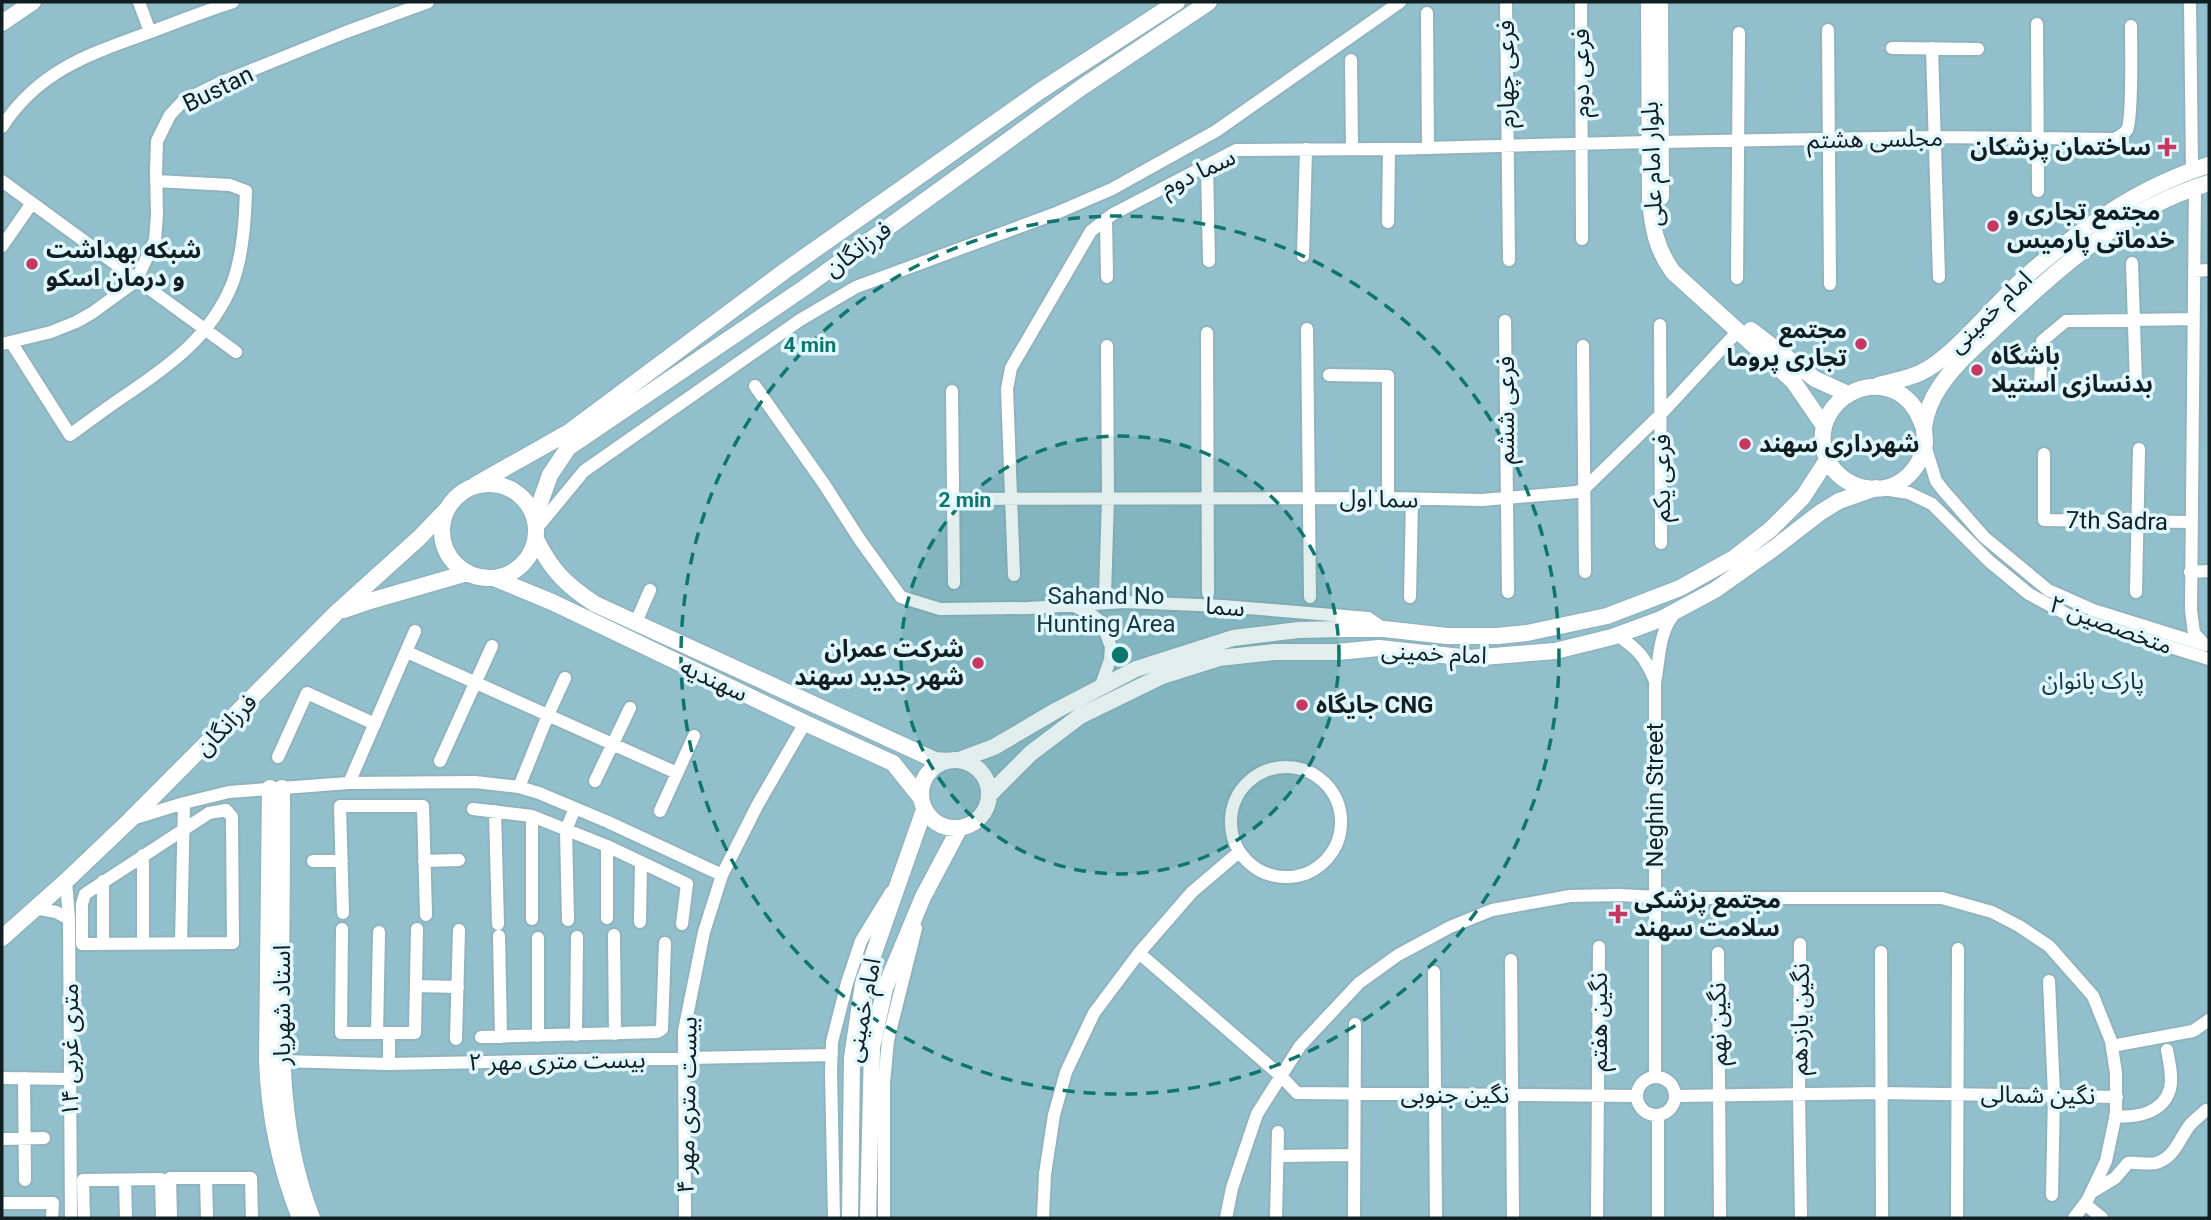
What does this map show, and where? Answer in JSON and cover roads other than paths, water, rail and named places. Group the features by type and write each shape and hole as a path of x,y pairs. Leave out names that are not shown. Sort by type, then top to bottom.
{"main road":[{"path":"2,23 33,2"},
{"name":"فرزانگان","path":"475,485 569,432 786,270 1040,91 1177,2"},
{"name":"فرزانگان","path":"536,528 550,475 568,448 804,288 1082,88 1209,2"},
{"name":"بلوار امام علی","path":"1649,2 1655,142 1665,239 1684,270 1793,381 1824,426"},
{"name":"بلوار امام علی","path":"1655,142 1660,2"},
{"name":"امام خمینی","path":"1875,386 1921,373 1946,355 2021,281 2073,236 2125,201 2192,170 2209,165"},
{"name":"امام خمینی","path":"1924,436 1930,405 1940,386 1957,365 2031,294 2082,250 2130,217 2202,185"},
{"name":"بلوار امام علی","path":"1741,328 1815,379 1848,394"},
{"path":"1875,386 1893,390 1907,399 1917,410 1924,436 1920,460 1912,472 1899,483 1865,489 1849,483 1835,472 1827,460 1823,445 1824,426 1831,410 1842,397 1858,389 1875,386"},
{"name":"امام خمینی","path":"953,760 995,747 1057,710 1136,669 1233,638 1298,631 1384,629 1464,636 1517,634 1607,616 1680,588 1734,558 1771,529 1802,497 1827,460"},
{"path":"500,484 522,496 530,506 536,528 531,553 522,566 509,574 480,578 455,564 447,552 442,538 442,523 447,509 454,499 475,485 500,484"},
{"name":"امام خمینی","path":"990,794 1031,753 1080,716 1161,677 1219,658 1275,652 1337,652 1379,648 1470,658 1555,651 1617,635 1661,619 1715,590 1839,501 1880,488"},
{"name":"فرزانگان","path":"2,938 131,820 336,613 447,509"},
{"name":"سهندیه","path":"536,528 547,561 570,588 595,604 935,760 953,760"},
{"path":"336,613 467,573"},
{"name":"سهندیه","path":"494,578 893,763 922,804"},
{"path":"805,723 815,705"},
{"path":"953,760 968,762 984,775 990,794 984,813 977,821 959,829 939,825 922,804 925,779 930,770 953,760"},
{"name":"استاد شهریار","path":"276,788 274,1060 269,1098 280,1155 300,1218"},
{"name":"امام خمینی","path":"850,1218 852,1058 863,984 922,804"},
{"name":"امام خمینی","path":"868,1218 872,1047 885,988 923,897 959,829"},
{"name":"استاد شهریار","path":"274,1060 296,1168 312,1218"}],"street":[{"path":"139,2 150,32"},
{"path":"2,127 26,97 50,76 76,61 233,2"},
{"name":"Bustan","path":"136,281 155,240 158,215 157,141 170,115 183,101 222,82 428,2"},
{"path":"536,528 584,471 800,320 856,288 1054,214 1124,183 1216,131 1400,2"},
{"name":"فرعی چهارم","path":"1506,2 1509,260"},
{"name":"فرعی دوم","path":"1581,2 1582,145"},
{"path":"2190,2 2192,170"},
{"path":"1427,13 1428,148"},
{"path":"2037,24 2038,191"},
{"name":"مجلسی هشتم","path":"1655,142 1934,137 2105,140 2120,136 2128,129 2132,26"},
{"path":"1828,30 1830,284"},
{"path":"1737,278 1739,33"},
{"path":"1892,48 1978,49"},
{"path":"1932,48 1939,277"},
{"path":"1351,60 1352,149"},
{"name":"سما دوم","path":"1014,575 1007,389 1011,368 1091,231 1106,219 1236,150 1655,142"},
{"path":"1582,145 1582,239"},
{"path":"1303,256 1306,149"},
{"path":"1388,222 1389,149"},
{"path":"1207,166 1209,261"},
{"path":"2,181 236,352"},
{"path":"136,281 76,322 51,332 6,343 70,435 173,363 205,329 233,281 239,257 246,191 230,185 156,181"},
{"path":"2202,185 2194,271 2190,610 2194,634 2207,646"},
{"path":"2,246 32,203"},
{"path":"1106,219 1107,277"},
{"path":"2132,263 2136,385"},
{"path":"2194,271 2209,270"},
{"path":"2040,386 2042,341 2066,321 2193,319"},
{"name":"فرعی ششم","path":"1505,321 1508,592"},
{"path":"1660,326 1662,413"},
{"path":"1586,487 1662,413 1741,328"},
{"path":"1307,329 1310,597"},
{"path":"1207,333 1208,593"},
{"path":"1105,594 1108,498 1107,346"},
{"path":"1583,346 1585,572"},
{"path":"1329,375 1388,376 1388,498"},
{"name":"سما","path":"755,386 901,597 940,609 1125,602 1223,606 1368,618 1384,629"},
{"path":"952,391 954,583"},
{"name":"فرعی یکم","path":"1661,543 1662,413"},
{"path":"1924,436 1936,481 1943,490 1984,537 2048,590 2093,610 2207,646"},
{"path":"2136,592 2139,449"},
{"name":"7th Sadra","path":"2044,454 2044,520 2191,522"},
{"name":"سما اول","path":"953,499 1506,499 1577,492 1586,487"},
{"name":"متخصصین ۲","path":"1880,488 1909,493 1932,504 1989,561 2029,594 2070,616 2209,660"},
{"path":"1410,597 1412,499"},
{"path":"2190,572 2209,572"},
{"path":"635,622 650,590"},
{"path":"1072,605 1093,615 1102,623 1111,647 1110,660 1100,688"},
{"name":"Neghin Street","path":"1655,1076 1655,681 1662,638 1670,618 1678,610"},
{"path":"2169,634 2179,631 2187,621 2190,610"},
{"path":"349,783 415,631"},
{"path":"1617,635 1643,655 1655,681"},
{"path":"440,761 492,646"},
{"path":"407,652 677,773"},
{"path":"519,787 565,678"},
{"path":"278,757 307,693 375,724"},
{"path":"595,781 630,708"},
{"name":"بیست متری مهر ۴","path":"685,1218 684,1031 704,932 722,875 758,804 805,723"},
{"path":"660,811 694,736"},
{"path":"1280,768 1297,768 1313,775 1332,792 1340,817 1339,834 1328,857 1315,869 1300,876 1274,876 1251,865 1239,852 1231,828 1232,811 1243,788 1256,776 1280,768"},
{"path":"131,820 229,792 349,783 475,782 519,787 575,808 722,875"},
{"path":"395,806 396,784"},
{"path":"181,943 184,803"},
{"path":"343,913 340,806 423,806 426,915"},
{"path":"568,920 566,830 575,808"},
{"path":"473,809 532,816 607,846 687,884 682,924"},
{"path":"226,810 232,817 233,943 82,944 85,894 183,830 209,813 226,810"},
{"path":"495,811 501,1037"},
{"path":"532,816 532,919"},
{"path":"607,846 607,918"},
{"path":"1043,1218 1045,1174 1054,1115 1066,1072 1094,1013 1139,953 1192,892 1239,852"},
{"path":"143,855 143,943"},
{"path":"424,861 459,860"},
{"path":"313,861 342,861"},
{"path":"640,922 641,862"},
{"path":"834,1218 832,1042 861,941 900,876"},
{"name":"۱۴ متری غربی","path":"66,881 69,919 71,1218"},
{"path":"103,881 103,944"},
{"name":"نگین شمالی","path":"1226,1218 1236,1177 1257,1114 1300,1046 1359,983 1398,955 1450,927 1492,910 1570,895 1655,898 1942,898 1992,912 2049,946 2093,996 2112,1046 2117,1097 1880,1093 1676,1096"},
{"path":"884,1218 884,1083 888,1040 923,897"},
{"path":"35,908 56,912 69,919"},
{"path":"342,929 341,1033 415,1033 417,929"},
{"path":"456,1039 459,930"},
{"path":"379,932 383,1033 389,1064"},
{"path":"614,935 615,1034"},
{"path":"576,1035 577,937"},
{"path":"538,938 538,1036"},
{"path":"481,1037 657,1032 662,1029 665,943"},
{"name":"نگین یازدهم","path":"1800,944 1801,1218"},
{"name":"نگین هفتم","path":"1597,1218 1599,947"},
{"path":"1957,1218 1958,949"},
{"path":"1881,952 1882,1218"},
{"name":"نگین جنوبی","path":"1139,953 1281,1076 1297,1093 1637,1096"},
{"name":"نگین نهم","path":"1718,953 1720,1218"},
{"path":"1511,960 1513,1218"},
{"path":"1434,972 1436,1218"},
{"path":"2049,981 2054,1094 2052,1195"},
{"path":"416,986 458,987"},
{"path":"2112,1046 2193,1031 2209,1020"},
{"path":"1354,1218 1356,1024"},
{"path":"593,1035 593,1060"},
{"path":"2115,1116 2130,1117 2159,1107 2171,1088 2167,1050"},
{"name":"بیست متری مهر ۲","path":"274,1060 389,1064 832,1055"},
{"path":"1655,1076 1667,1080 1675,1089 1676,1096 1669,1111 1658,1115 1643,1110 1637,1096 1644,1080 1655,1076"},
{"path":"2,1078 70,1079"},
{"path":"24,1078 25,1180"},
{"path":"2074,1218 2088,1198 2106,1161 2117,1097"},
{"path":"2088,1198 2115,1178 2128,1163 2153,1164 2166,1158 2175,1150 2192,1123 2206,1110"},
{"path":"1658,1115 1658,1218"},
{"path":"1276,1218 1278,1132"},
{"path":"2,1139 44,1138"},
{"path":"1278,1156 1354,1155"},
{"path":"171,1218 170,1178 251,1178 252,1218"},
{"path":"84,1218 83,1180 161,1179 162,1218"},
{"path":"206,1179 207,1218"},
{"path":"125,1180 126,1218"},
{"path":"2088,1198 2102,1218"},
{"path":"15,1218 8,1203 53,1203 52,1218"}],"place":[{"name":"ساختمان پزشکان","path":"2167,147"},
{"name":"مجتمع تجاری و خدماتی پارمیس","path":"1993,226"},
{"name":"شبکه بهداشت و درمان اسکو","path":"32,264"},
{"name":"مجتمع تجاری پروما","path":"1861,344"},
{"name":"باشگاه بدنسازی استیلا","path":"1977,370"},
{"name":"شهرداری سهند","path":"1745,444"},
{"name":"شرکت عمران شهر جدید سهند","path":"978,663"},
{"name":"جایگاه CNG","path":"1302,705"},
{"name":"مجتمع پزشکی سلامت سهند","path":"1618,914"}],"park label":[{"name":"Sahand No Hunting Area","path":"1106,610"},
{"name":"پارک بانوان","path":"2093,681"}]}
